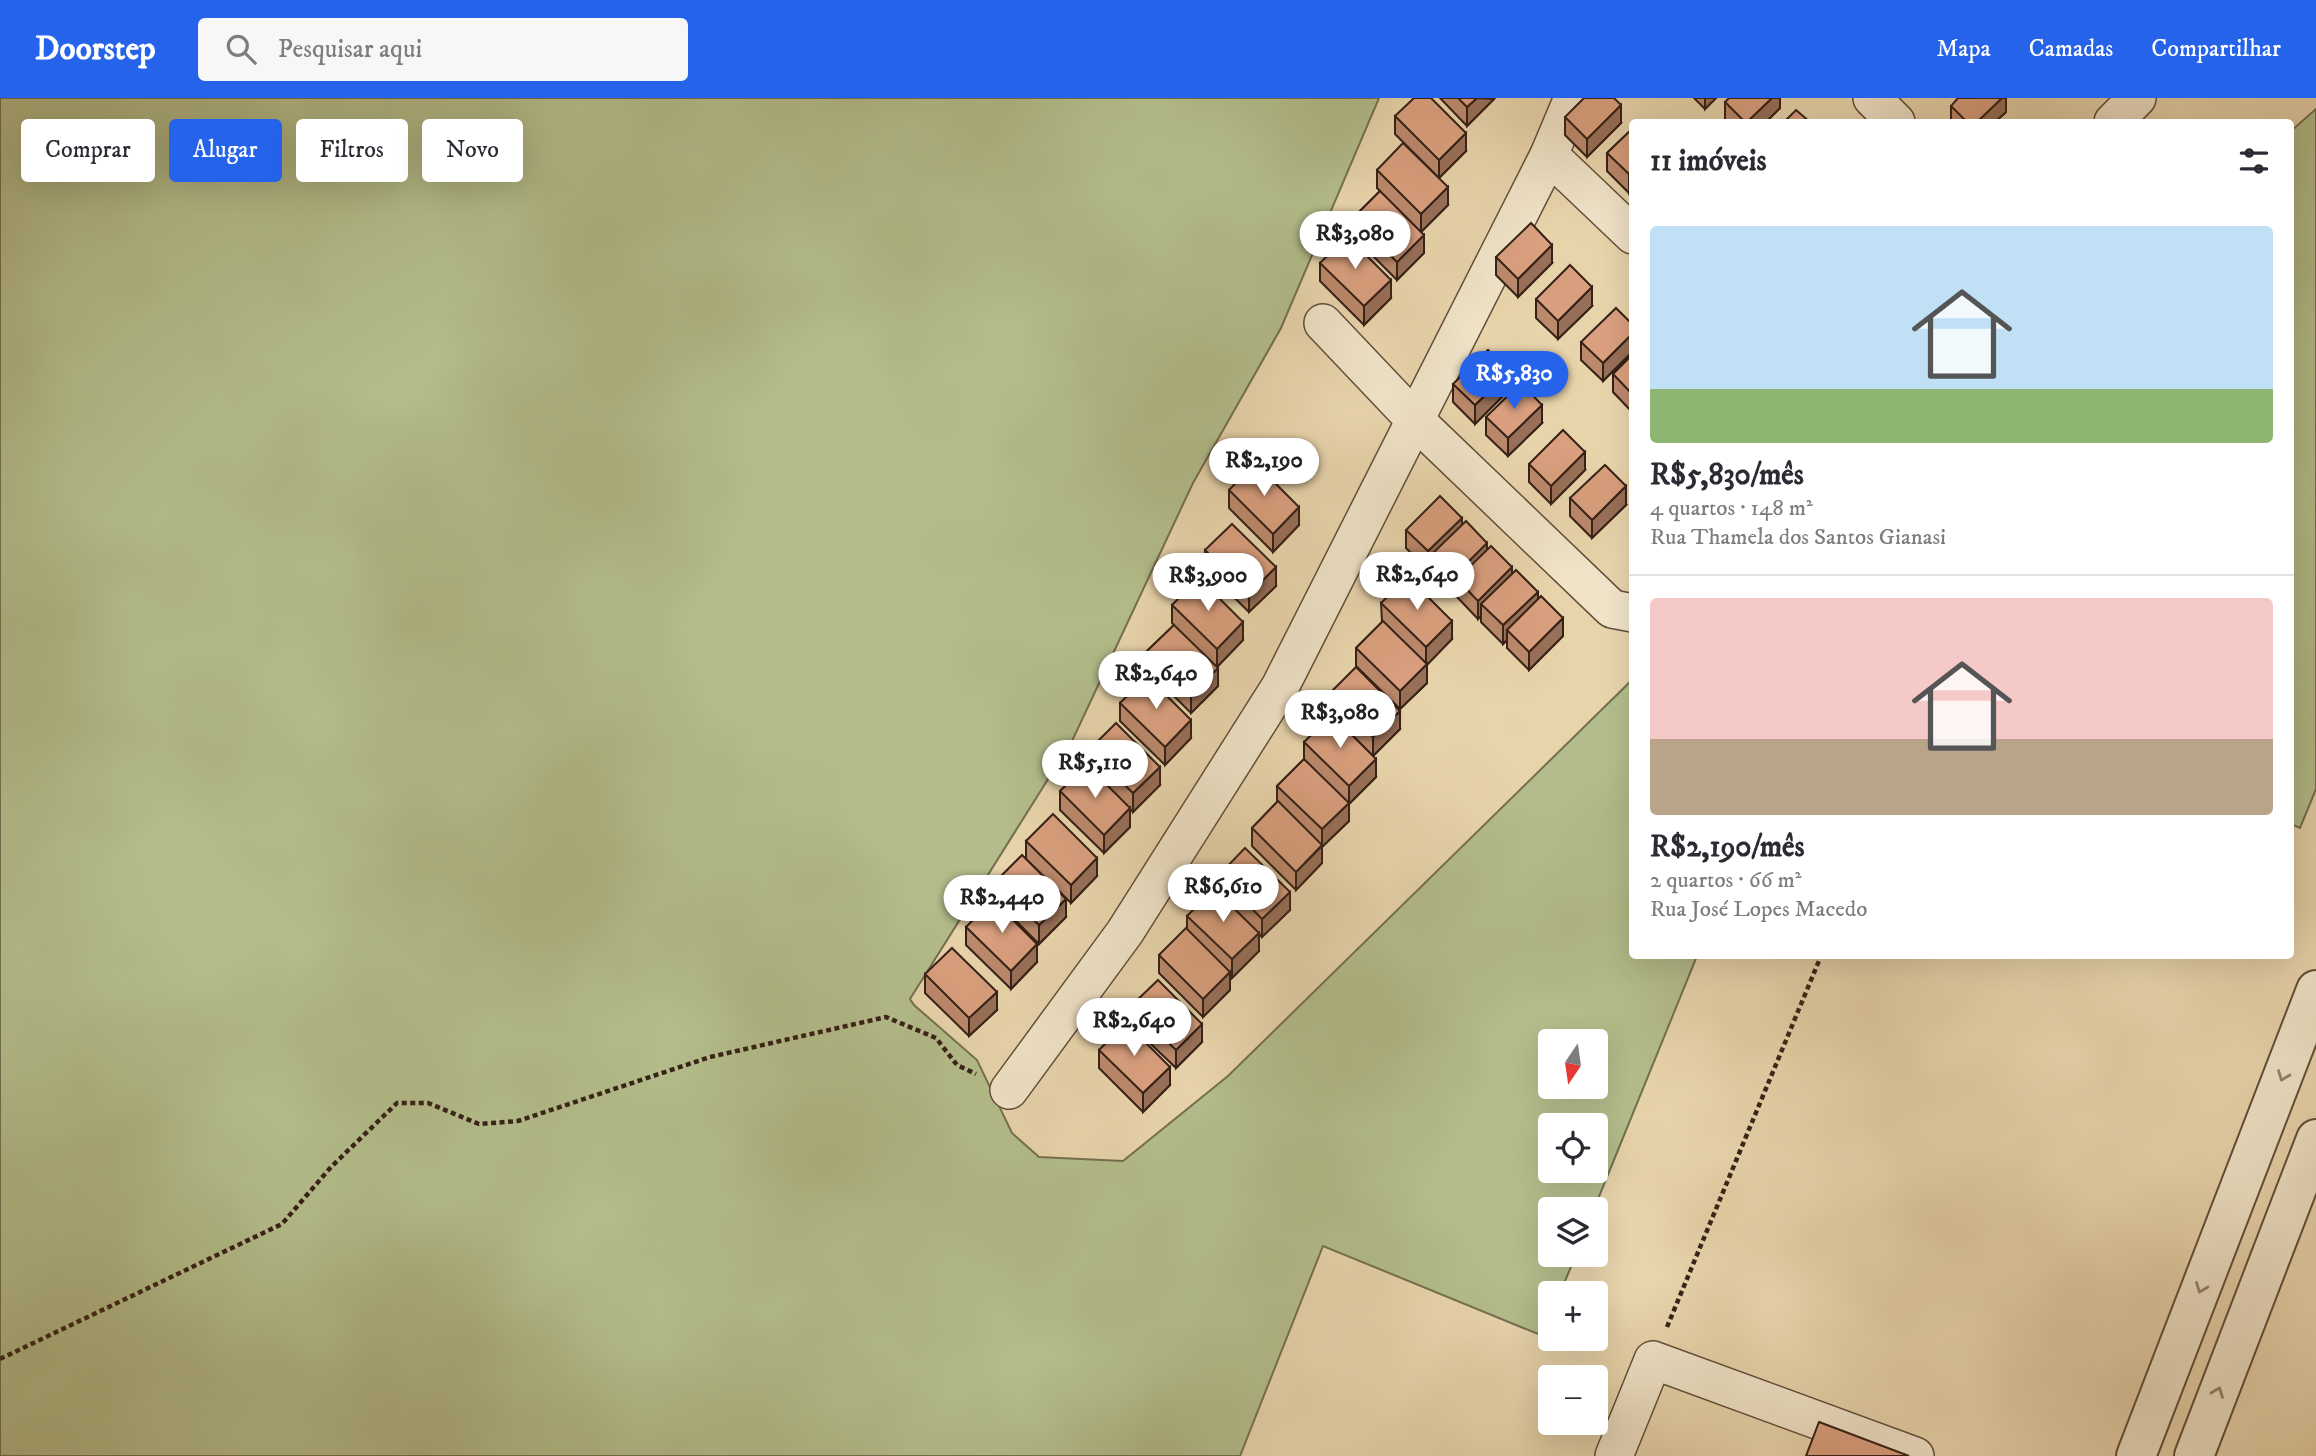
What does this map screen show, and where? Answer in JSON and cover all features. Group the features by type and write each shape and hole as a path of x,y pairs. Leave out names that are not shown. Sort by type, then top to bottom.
{"street":[{"path":"1009,1090 1125,932 1280,687 1549,155 1573,98"},
{"path":"1871,98 1893,119"},
{"path":"2116,119 2137,98"},
{"path":"1549,155 1629,230"},
{"path":"1322,323 1415,420 1623,611"},
{"path":"2136,1456 2316,990"},
{"path":"2193,1456 2316,1139"},
{"path":"1614,1456 1653,1360 1915,1456"}],"path":[{"path":"1653,1360 1820,959"},
{"path":"0,1359 282,1224 331,1167 397,1103 428,1103 479,1124 519,1121 710,1057 886,1017 936,1038 957,1065 1009,1090"}],"green space":[{"path":"0,98 1379,98 1281,328 1193,483 1072,741 910,999 977,1060 1012,1133 1039,1157 1123,1161 1228,1076 1629,683 1629,959 1696,959 1608,1175 1608,1113 1538,1113 1538,1183 1605,1183 1599,1197 1538,1197 1538,1267 1571,1267 1565,1281 1538,1281 1538,1334 1323,1246 1240,1456 0,1456"},
{"path":"2316,109 2316,789 2300,828 2294,825 2294,128"}],"building":[{"path":"1414,98 1431,98 1466,133 1439,160 1395,116"},
{"path":"1458,98 1477,98 1467,107"},
{"path":"1584,98 1614,98 1621,105 1587,139 1565,117"},
{"path":"1729,98 1772,98 1750,119 1742,119 1725,102"},
{"path":"1958,98 2002,98 1980,119 1964,119 1951,106"},
{"path":"1796,110 1806,119 1787,119"},
{"path":"1629,132 1629,174 1607,153"},
{"path":"1403,143 1448,187 1421,214 1377,170"},
{"path":"1380,191 1424,235 1397,262 1353,218"},
{"path":"1531,223 1552,245 1518,279 1496,257"},
{"path":"1347,236 1391,280 1364,306 1320,263"},
{"path":"1570,265 1592,287 1558,321 1536,299"},
{"path":"1616,308 1629,321 1629,337 1603,363 1581,342"},
{"path":"1488,350 1509,372 1475,405 1453,384"},
{"path":"1629,358 1629,391 1613,374"},
{"path":"1521,383 1542,405 1508,438 1486,417"},
{"path":"1563,430 1585,452 1551,486 1529,464"},
{"path":"1255,463 1299,507 1273,534 1229,490"},
{"path":"1605,465 1626,486 1592,520 1570,498"},
{"path":"1440,496 1462,518 1428,551 1406,530"},
{"path":"1466,521 1487,543 1453,577 1431,555"},
{"path":"1232,524 1276,567 1249,594 1205,550"},
{"path":"1491,546 1512,567 1478,601 1457,579"},
{"path":"1516,570 1538,592 1503,625 1481,604"},
{"path":"1408,577 1452,621 1426,647 1381,603"},
{"path":"1199,578 1243,622 1217,649 1172,605"},
{"path":"1541,596 1563,618 1529,652 1507,630"},
{"path":"1383,621 1427,664 1400,691 1356,648"},
{"path":"1174,625 1218,668 1191,695 1147,651"},
{"path":"1356,667 1400,711 1373,737 1329,694"},
{"path":"1147,676 1191,720 1165,747 1120,703"},
{"path":"1332,715 1376,759 1349,786 1304,742"},
{"path":"1116,723 1160,767 1133,793 1089,750"},
{"path":"1304,759 1349,803 1322,829 1277,786"},
{"path":"1087,765 1130,808 1104,835 1060,791"},
{"path":"1278,801 1322,845 1296,872 1252,828"},
{"path":"1053,814 1097,858 1071,885 1026,841"},
{"path":"1245,848 1290,892 1262,919 1219,875"},
{"path":"1022,855 1066,899 1039,925 995,882"},
{"path":"1214,889 1259,933 1232,959 1187,916"},
{"path":"993,900 1037,944 1011,971 966,927"},
{"path":"1186,928 1230,972 1203,999 1159,955"},
{"path":"952,948 997,992 969,1018 925,974"},
{"path":"1158,980 1202,1024 1176,1050 1131,1006"},
{"path":"1126,1023 1170,1067 1143,1093 1099,1050"},
{"path":"1819,1422 1909,1456 1806,1456"}]}
